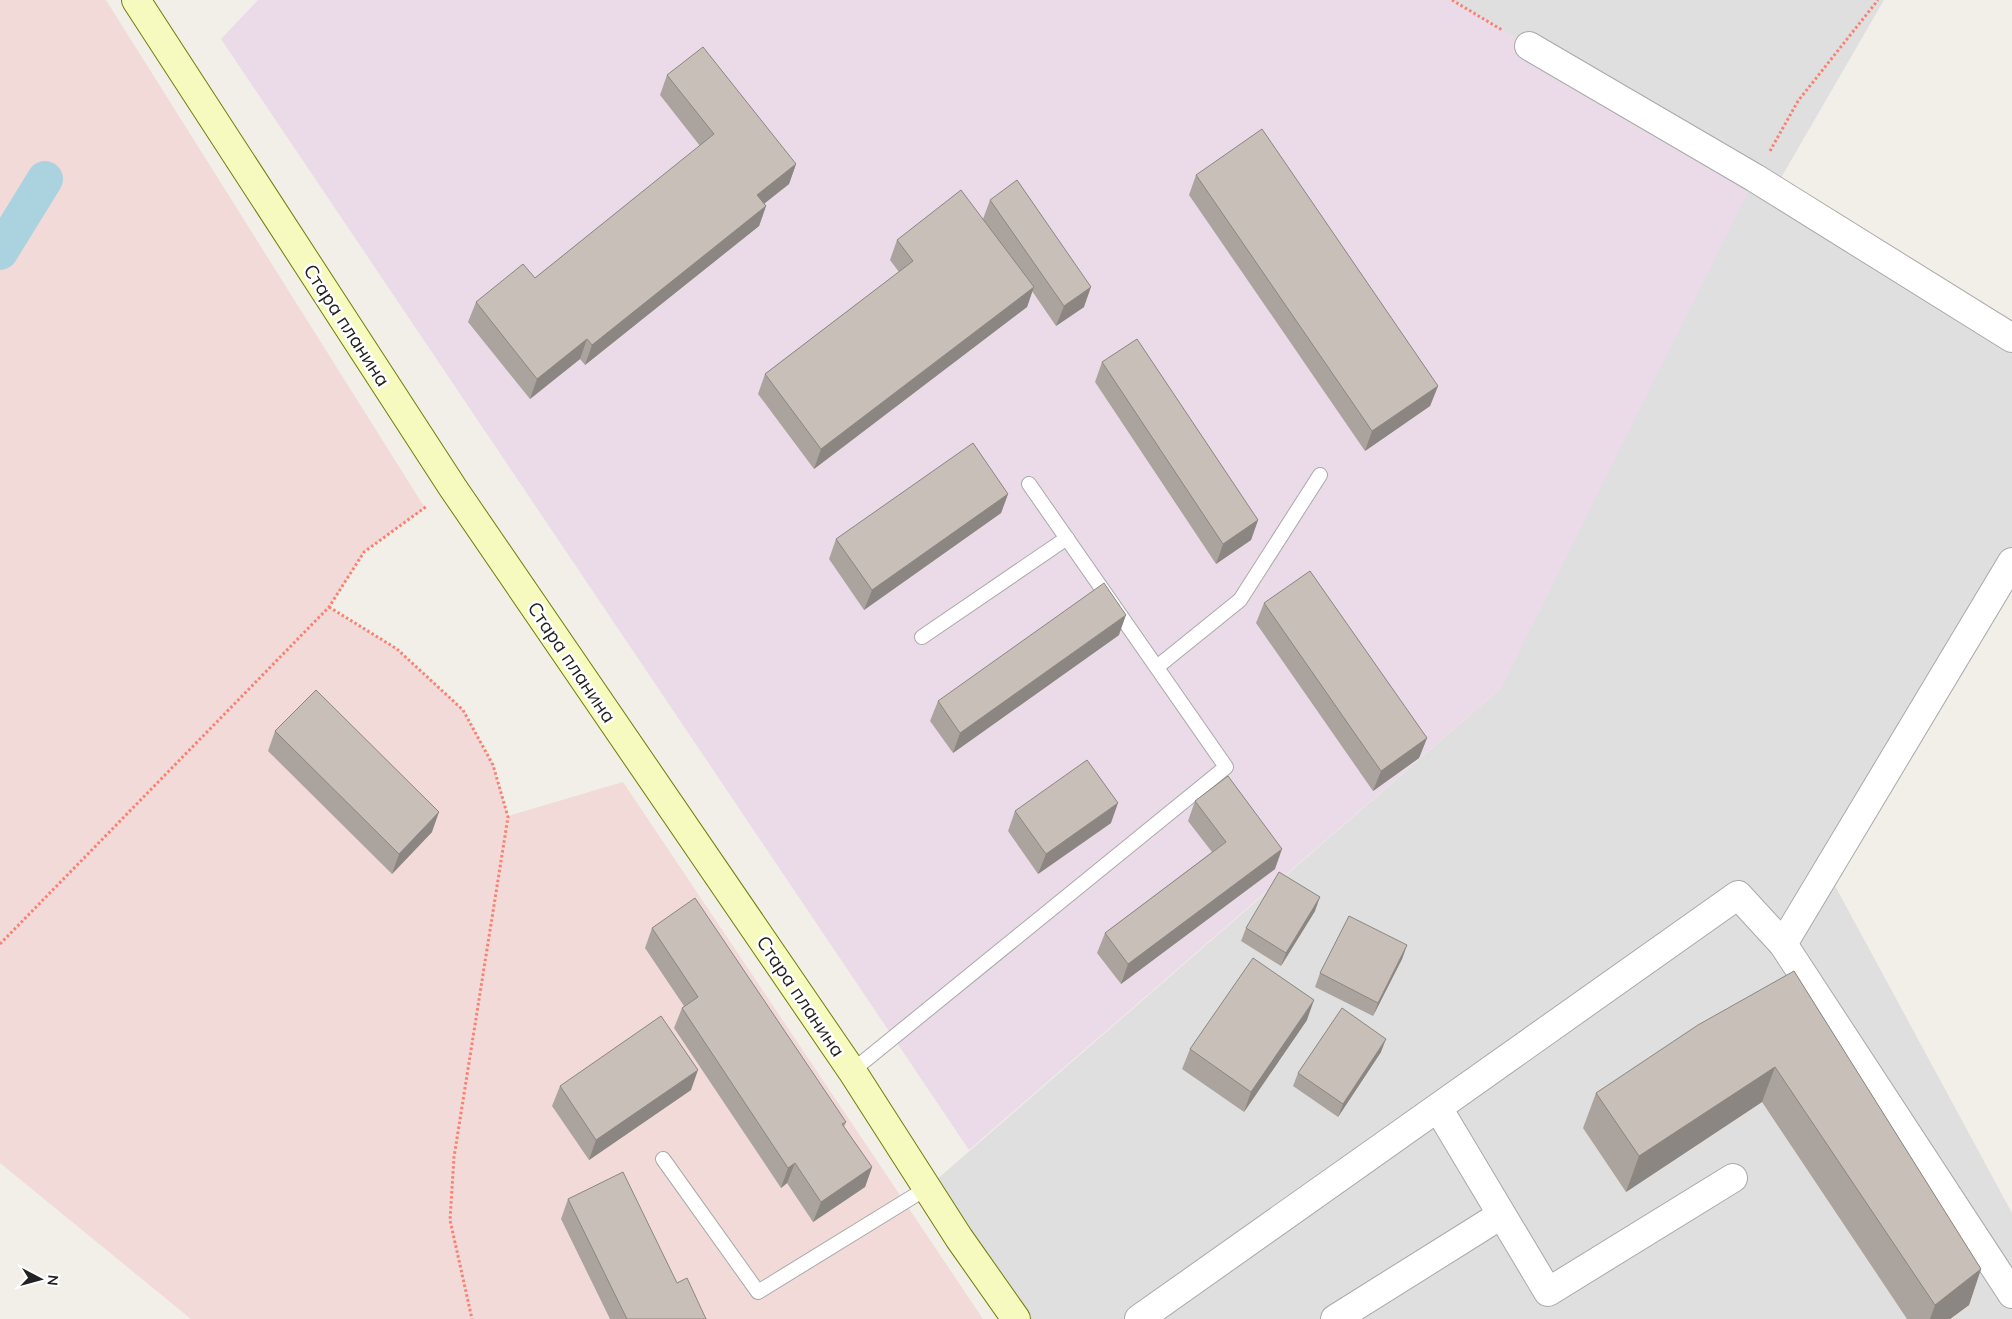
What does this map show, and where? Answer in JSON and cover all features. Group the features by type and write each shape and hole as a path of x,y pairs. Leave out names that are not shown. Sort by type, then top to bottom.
{"street":[{"name":"Стара планина","path":"136,0 453,488 852,1071 959,1238 1016,1319"},
{"path":"1529,46 1755,178 2012,338"},
{"path":"1783,944 2012,562"},
{"path":"1139,1319 1738,895 1783,944 2012,1294"},
{"path":"1438,1108 1548,1292 1733,1178"},
{"path":"1335,1319 1501,1215"}],"lane":[{"path":"1157,667 1240,600 1320,475"},
{"path":"852,1071 1226,767 1029,484"},
{"path":"922,637 1067,538"},
{"path":"663,1159 758,1292 927,1188"}],"path":[{"path":"1452,0 1529,46"},
{"path":"1755,178 1798,101 1878,0"},
{"path":"0,944 329,608 364,552 453,488"},
{"path":"329,608 397,649 463,710 493,765 508,816 454,1157 450,1220 472,1319"}],"shaded area":[{"path":"0,0 106,0 425,508 364,552 329,608 397,649 463,710 493,765 508,816 623,782 983,1319 191,1319 0,1163"},
{"path":"258,0 1452,0 1755,178 1501,688 969,1150 221,39"},
{"path":"1452,0 1884,0 1774,190 2012,338 2012,562 1827,871 2012,1213 2012,1319 1013,1319 927,1188 1501,688 1529,46"}],"building":[{"path":"703,47 796,164 757,195 766,206 592,345 587,339 537,379 476,302 523,264 535,278 714,134 667,75"},
{"path":"1262,129 1438,386 1372,431 1196,175"},
{"path":"1017,180 1091,287 1064,306 990,200"},
{"path":"961,190 1034,287 821,449 765,374 913,261 897,240"},
{"path":"1137,339 1258,520 1223,544 1102,362"},
{"path":"973,443 1008,494 872,590 836,539"},
{"path":"1310,571 1427,738 1381,771 1264,603"},
{"path":"1104,583 1126,615 960,733 938,701"},
{"path":"316,690 439,812 399,854 275,731"},
{"path":"1087,760 1118,803 1046,854 1015,811"},
{"path":"1228,776 1282,849 1128,964 1105,933 1226,842 1195,801"},
{"path":"1279,872 1320,897 1286,953 1246,928"},
{"path":"695,898 846,1122 842,1124 872,1167 821,1202 795,1163 788,1168 682,1008 698,997 652,928"},
{"path":"1349,916 1407,945 1378,1003 1320,973"},
{"path":"1253,958 1314,1000 1251,1092 1190,1049"},
{"path":"1794,971 1981,1269 1935,1305 1775,1067 1639,1156 1596,1093 1698,1025"},
{"path":"1342,1008 1386,1039 1343,1104 1298,1073"},
{"path":"661,1016 698,1070 596,1140 560,1086"},
{"path":"623,1172 677,1283 687,1278 706,1319 627,1319 568,1199"}],"waterway":[{"path":"0,252 45,179"}]}
